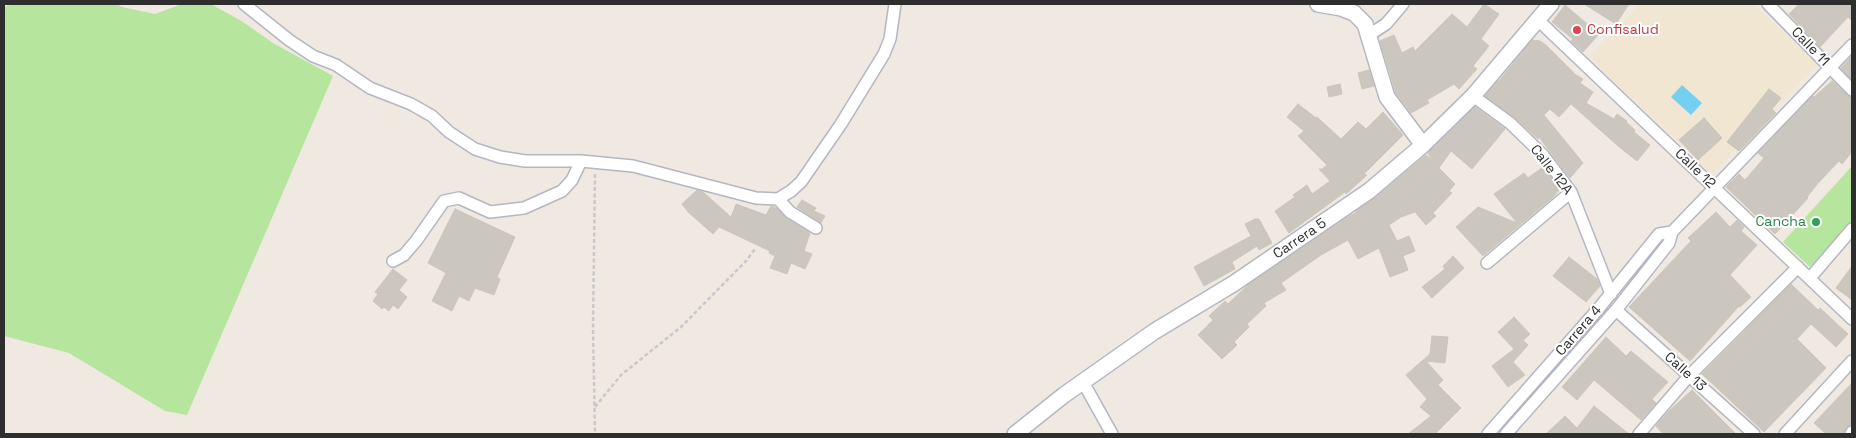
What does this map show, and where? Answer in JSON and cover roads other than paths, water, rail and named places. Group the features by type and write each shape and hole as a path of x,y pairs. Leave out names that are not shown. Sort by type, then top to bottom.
{"main road":[{"path":"1318,4 1351,9 1365,24 1387,98 1423,145"},
{"name":"Carrera 5","path":"1021,432 1083,382 1155,331 1233,284 1369,191 1423,145 1473,96 1551,4"}],"street":[{"path":"244,4 289,40 313,56 336,65 370,88 411,104 432,116 449,132 475,149 525,160 582,161 633,166 756,198 778,199 791,192 801,182 841,124 884,54 890,39 895,4"},
{"path":"1369,35 1386,24 1403,4"},
{"name":"Calle 11","path":"1768,4 1852,90"},
{"name":"Calle 12","path":"1538,20 1852,319"},
{"name":"Carrera 4","path":"1506,434 1616,310 1670,243 1672,232 1852,45"},
{"name":"Calle 12A","path":"1473,96 1510,123 1543,155 1571,192 1611,294"},
{"path":"393,261 404,254 416,241 444,201 460,198 490,212 524,208 562,191 572,180 582,161"},
{"path":"1487,263 1571,192"},
{"path":"778,199 790,212 816,228"},
{"path":"1810,278 1852,230"},
{"name":"Carrera 4","path":"1488,434 1611,294 1660,234 1672,232"},
{"path":"1639,434 1689,376 1798,267"},
{"name":"Calle 13","path":"1616,310 1754,434"},
{"path":"1785,434 1852,360"},
{"path":"1083,382 1112,434"}],"water":[{"path":"1682,85 1702,103 1691,115 1671,97"}],"place":[{"name":"Confisalud","path":"1577,30"},
{"name":"Cancha","path":"1816,222"}]}
